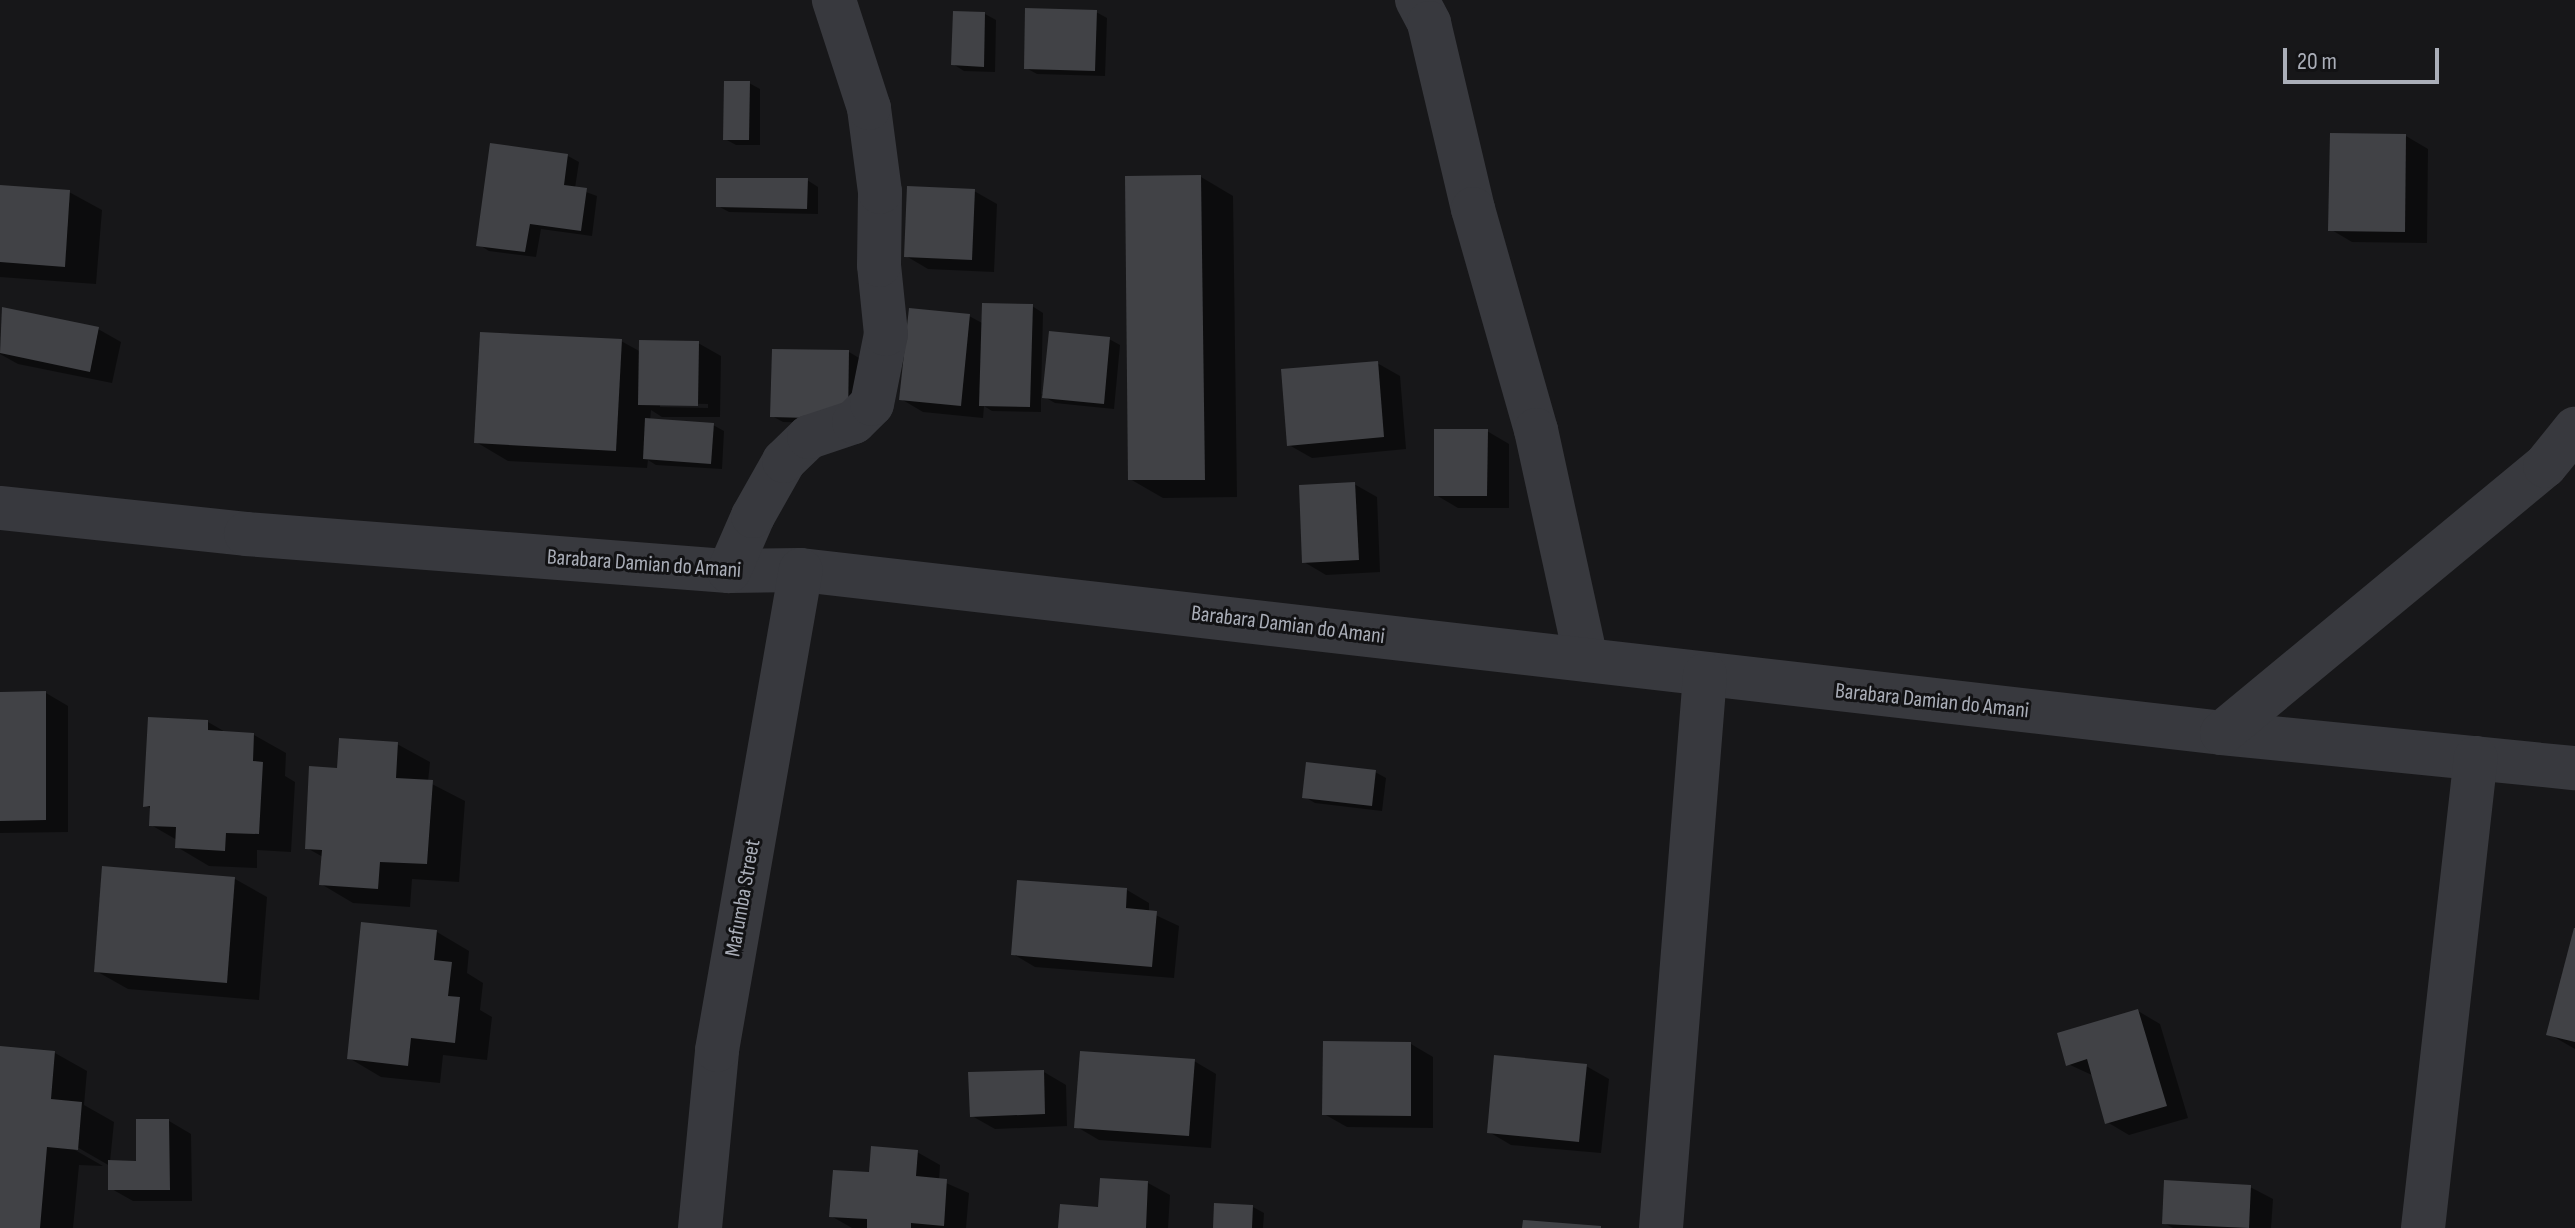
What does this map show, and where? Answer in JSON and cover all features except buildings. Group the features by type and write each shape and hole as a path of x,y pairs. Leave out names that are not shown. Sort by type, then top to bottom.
{"street":[{"path":"729,571 753,516 784,461 809,437 854,422 872,404 886,334 879,265 880,192 869,108 834,0"},
{"path":"1417,0 1429,23 1473,209 1536,430 1586,660"},
{"path":"2222,733 2545,466 2575,429"},
{"name":"Barabara Damian do Amani","path":"0,508 154,527 729,571 801,570 2222,733 2575,768"},
{"name":"Mafumba Street","path":"700,1228 717,1050 801,570"},
{"path":"1661,1228 1705,675"},
{"path":"2423,1228 2476,758"}]}
